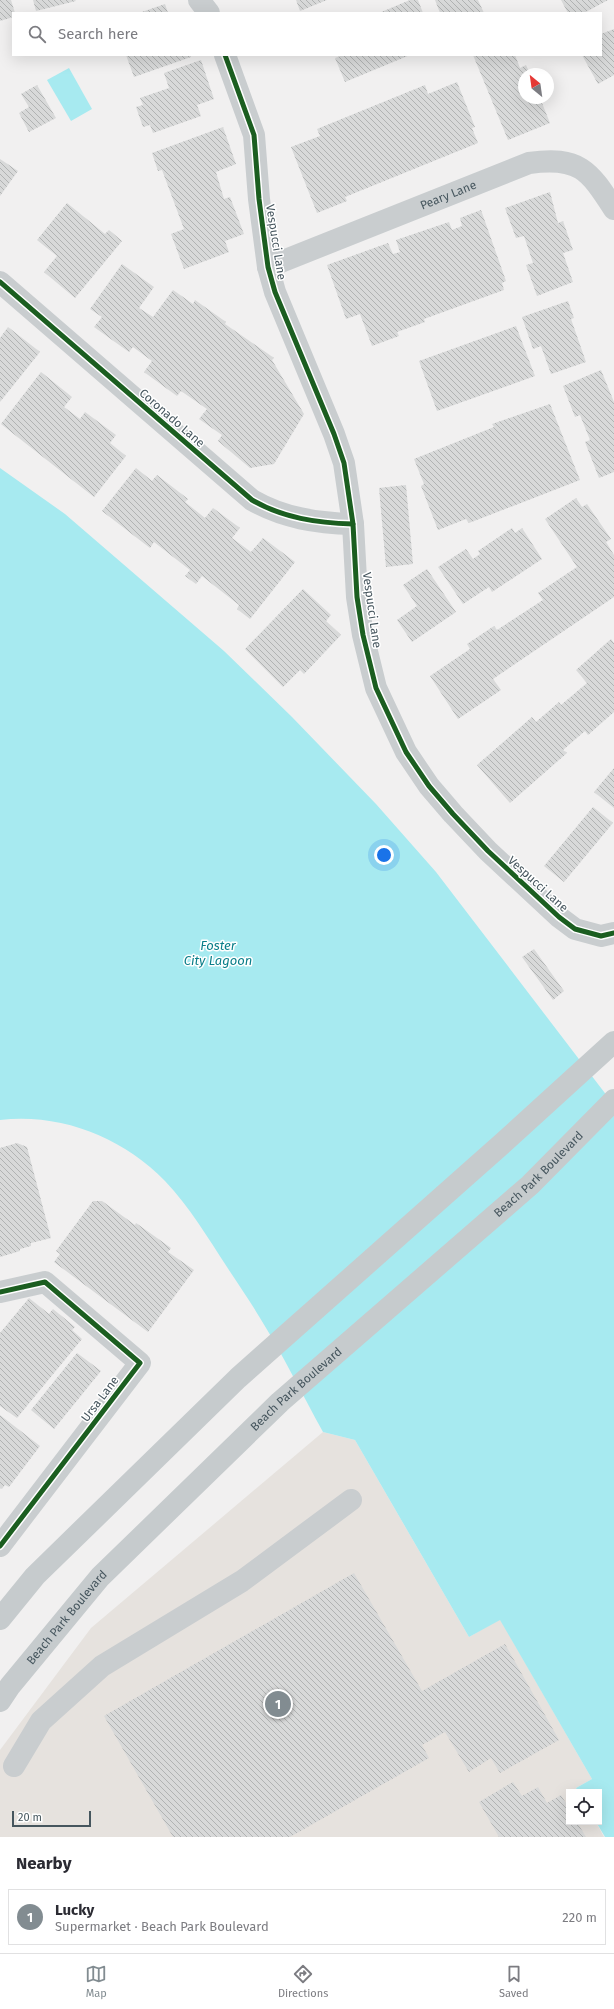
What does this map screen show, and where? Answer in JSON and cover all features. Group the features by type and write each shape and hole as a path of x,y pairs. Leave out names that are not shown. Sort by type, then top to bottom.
{"main road":[{"path":"0,1619 35,1576 238,1378 498,1148 614,1042"},
{"name":"Beach Park Boulevard","path":"0,1701 10,1686 100,1577 280,1402 530,1185 614,1100"}],"street":[{"path":"199,0 208,12"},
{"name":"Vespucci Lane","path":"225,56 254,135 259,199 268,267 274,292 334,434 344,463 353,524 357,597 363,635 376,688 406,752 429,786 453,814 510,873 559,917 575,929 601,936 614,932"},
{"name":"Peary Lane","path":"268,267 529,163 555,161 567,163 582,169 594,179 614,209"},
{"name":"Coronado Lane","path":"0,282 252,500 268,510 288,516 324,523 353,524"},
{"name":"Ursa Lane","path":"0,1292 45,1282 140,1363 0,1546"},
{"path":"14,1766 41,1721 102,1666 242,1581 351,1500"}],"shaded area":[{"path":"323,1432 355,1440 469,1637 500,1619 592,1779 576,1789 566,1789 566,1825 598,1825 604,1837 0,1837 0,1750 91,1628"}],"water":[{"path":"69,68 92,109 71,121 47,80"},
{"name":"Foster City Lagoon","path":"0,468 65,514 224,651 292,717 376,804 436,872 614,1105 614,1837 605,1837 598,1825 602,1825 602,1789 576,1789 592,1779 500,1620 469,1637 355,1440 323,1432 285,1360 256,1312 198,1222 174,1191 148,1165 130,1152 89,1131 45,1120 0,1120"}],"building":[{"path":"0,0 11,0 15,12 12,12 12,17 0,21"},
{"path":"33,0 75,0 76,1 36,11"},
{"path":"296,0 327,0 300,11"},
{"path":"410,0 418,0 423,12 381,12"},
{"path":"435,0 478,0 484,12 440,12"},
{"path":"561,0 608,0 586,12 567,12"},
{"path":"165,4 168,12 142,12"},
{"path":"614,29 614,75 598,84 583,56 602,56 602,34"},
{"path":"126,56 191,56 191,57 134,77"},
{"path":"340,56 408,56 345,82 335,58"},
{"path":"473,56 515,56 520,68 518,68 518,104 542,104 550,123 508,140"},
{"path":"201,60 214,99 197,105 201,116 153,133 150,125 143,127 136,107 143,105 140,98 169,88 164,73"},
{"path":"526,65 527,68 520,68"},
{"path":"457,82 475,127 472,128 478,143 345,197 347,201 317,213 291,147 320,136 317,129 425,85 428,94"},
{"path":"37,85 56,118 29,132 19,113 29,107 21,94"},
{"path":"223,127 236,164 216,172 224,199 230,197 244,234 225,241 229,252 184,269 171,234 184,229 162,170 158,171 152,153"},
{"path":"0,159 18,171 0,196"},
{"path":"550,192 558,223 563,221 573,250 563,253 573,282 537,296 526,265 533,263 524,236 516,238 505,208"},
{"path":"67,203 105,234 109,230 122,241 75,298 44,272 57,256 37,240"},
{"path":"481,210 506,281 502,283 504,290 424,319 425,322 397,332 399,336 372,346 360,314 346,319 327,265 388,243 393,254 400,252 396,240 449,222 452,230 462,226 460,218"},
{"path":"122,264 154,287 139,308 153,317 173,290 193,304 195,300 226,322 225,324 274,358 272,360 304,414 274,464 250,468 218,441 222,435 199,419 207,409 181,391 177,396 144,372 152,361 133,347 129,352 94,327 102,317 90,309"},
{"path":"568,301 574,318 571,319 586,362 551,374 541,346 533,349 522,317"},
{"path":"516,326 535,376 437,411 419,361"},
{"path":"8,327 40,352 0,402 0,338"},
{"path":"601,370 614,402 614,472 599,478 585,442 590,440 580,415 575,417 563,386"},
{"path":"41,372 72,397 64,407 80,419 85,412 116,435 110,443 126,456 94,497 1,424"},
{"path":"550,404 580,480 469,523 466,519 438,530 421,486 424,484 414,459 494,427 492,424"},
{"path":"136,468 152,481 157,475 188,499 185,502 205,518 213,508 240,528 232,538 251,552 263,538 295,562 250,619 237,609 239,605 202,576 196,584 185,576 190,570 154,542 150,548 102,511"},
{"path":"406,485 413,564 386,567 379,488"},
{"path":"576,498 582,507 587,504 611,539 606,542 614,555 614,597 493,679 501,690 458,719 430,676 470,649 467,644 494,626 497,630 543,600 538,593 577,567 545,519"},
{"path":"512,528 515,533 522,528 542,559 492,592 489,587 463,604 438,567 466,549 473,559 480,554 478,551"},
{"path":"427,569 456,612 412,642 397,620 417,606 403,585"},
{"path":"303,589 331,615 326,621 341,635 304,674 300,670 283,687 245,649"},
{"path":"611,639 614,643 614,712 588,735 585,731 563,750 567,753 510,803 477,765 532,717 536,722 559,702 561,705 587,683 576,670"},
{"path":"614,768 614,808 594,792"},
{"path":"593,807 613,823 564,882 544,866"},
{"path":"534,949 564,991 553,1000 522,957"},
{"path":"17,1143 27,1147 51,1238 31,1243 31,1246 20,1249 20,1251 0,1257 0,1148"},
{"path":"93,1201 102,1201 135,1225 136,1223 171,1248 168,1252 194,1270 148,1332 54,1262 60,1254 56,1251"},
{"path":"29,1298 49,1314 53,1309 75,1327 72,1330 82,1339 17,1418 0,1406 0,1333"},
{"path":"77,1353 101,1371 54,1429 31,1410"},
{"path":"0,1415 40,1446 9,1487 5,1485 2,1489 0,1488"},
{"path":"354,1573 422,1691 505,1644 559,1740 500,1773 491,1758 469,1772 445,1732 422,1745 429,1758 290,1837 173,1837 104,1716"},
{"path":"513,1782 522,1796 538,1787 547,1803 561,1795 566,1803 566,1825 579,1825 586,1837 499,1837 479,1802"}],"cycle path":[{"path":"225,56 254,135 259,199 268,267 275,292 334,434 344,463 353,524 357,597 363,635 376,688 406,752 429,786 488,851 559,917 575,929 601,936 614,933"},
{"path":"0,282 252,500 276,511 313,521 353,524"},
{"path":"0,1292 45,1282 140,1363 0,1546"}],"place":[{"name":"Lucky","path":"278,1704"}]}
